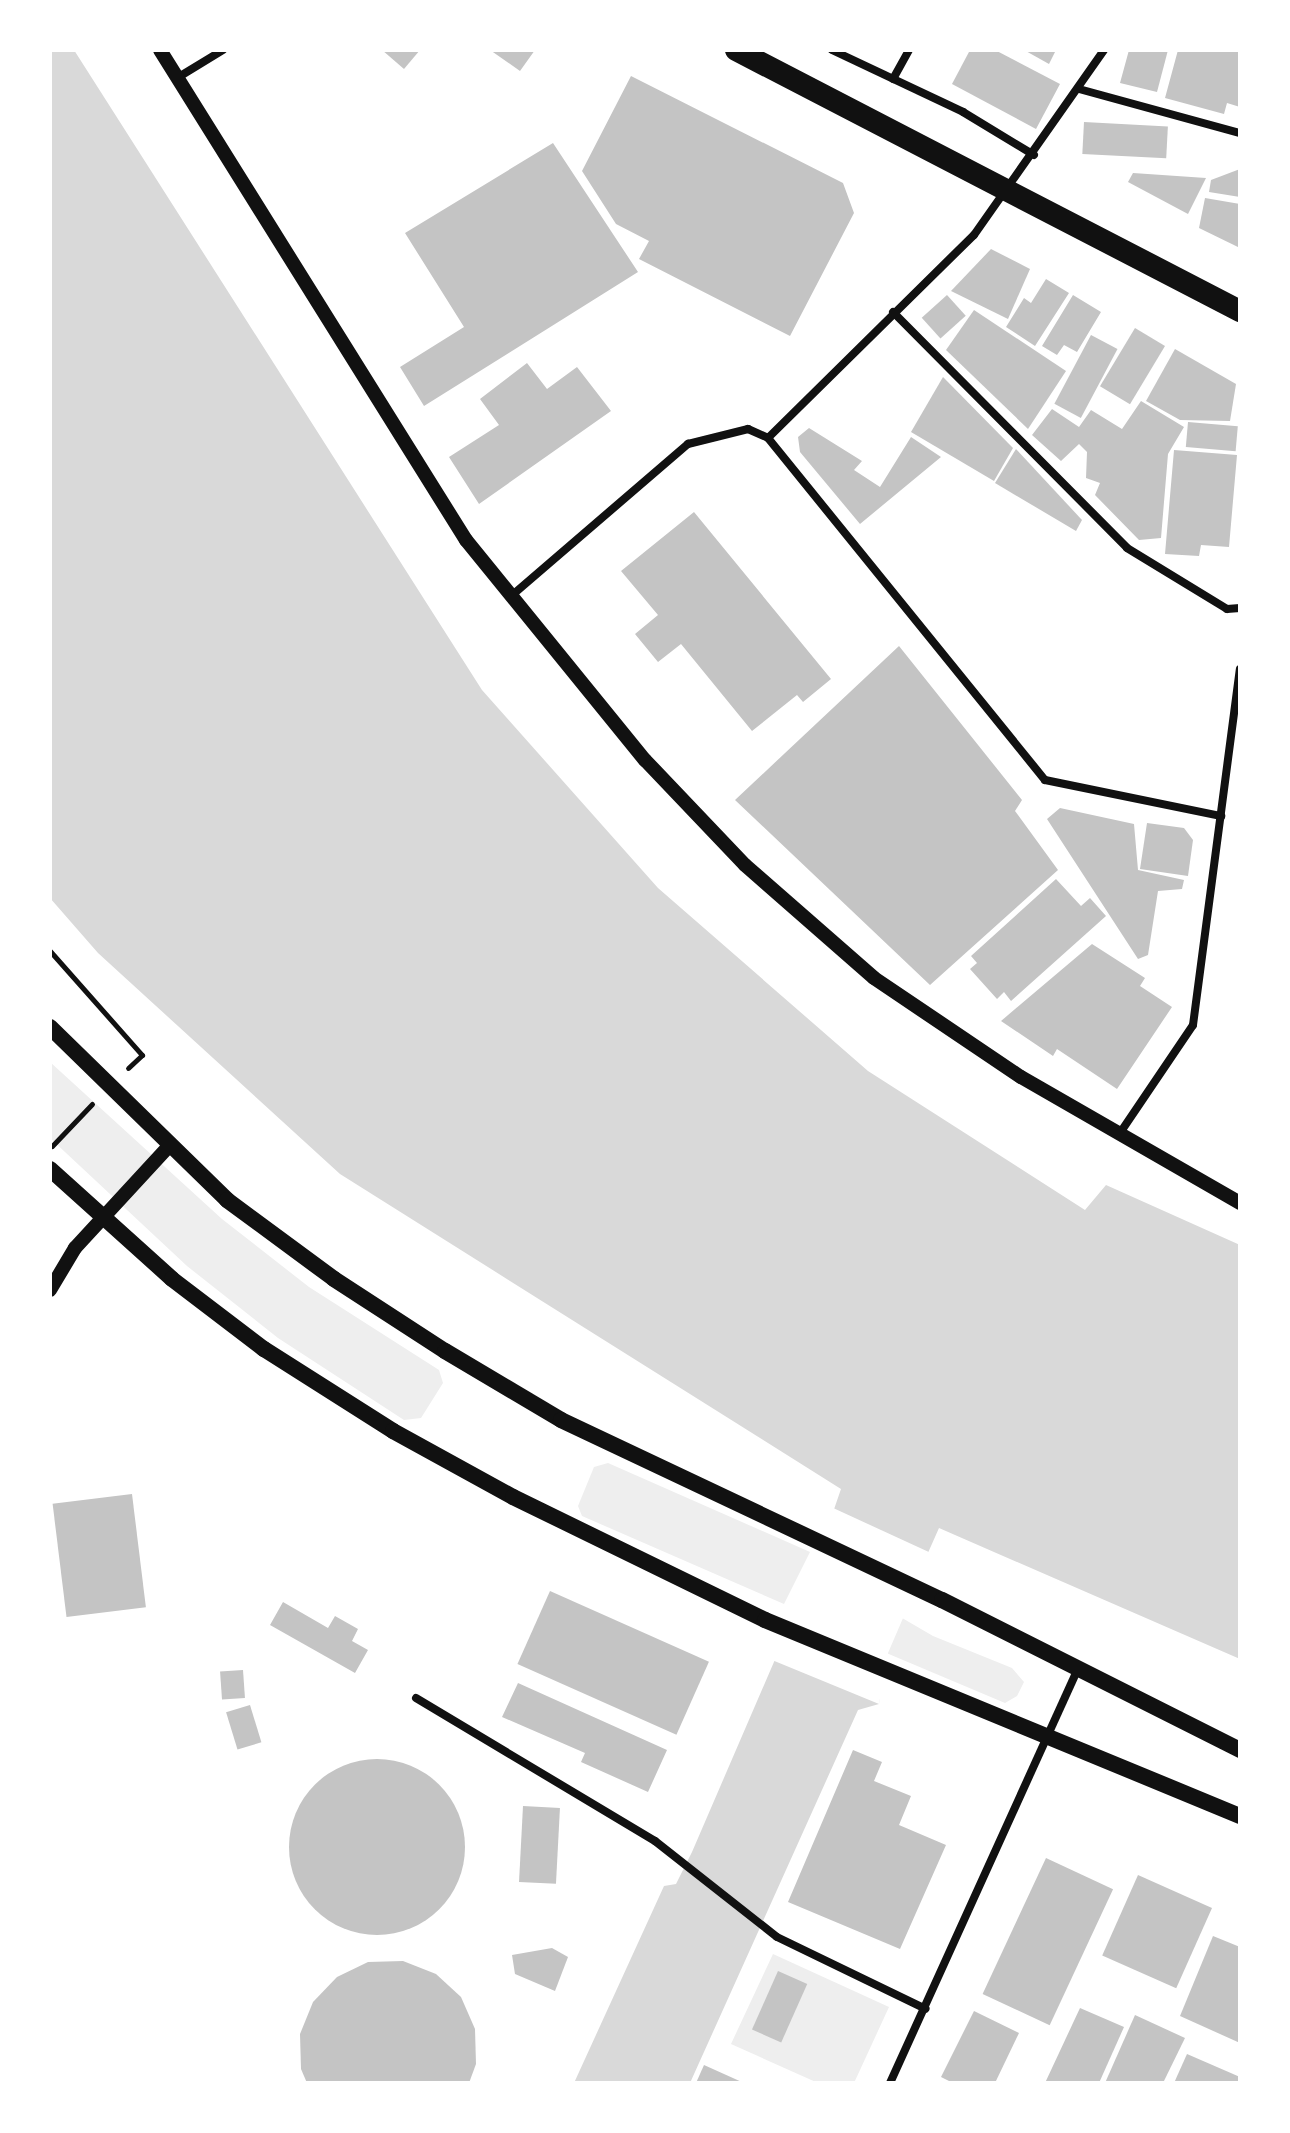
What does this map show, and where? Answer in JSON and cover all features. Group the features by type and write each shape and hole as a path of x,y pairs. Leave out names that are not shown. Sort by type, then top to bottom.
{"highway":[{"path":"736,50 1240,311"}],"main road":[{"path":"50,1027 227,1200 334,1279 445,1351 561,1420 942,1600 1240,1750"},
{"path":"50,1169 103,1218 264,1349 393,1431 513,1497 765,1620 1240,1816"}],"street":[{"path":"160,50 466,540 508,598 645,760 745,865 874,978 1021,1077 1240,1203"},
{"path":"177,78 223,50"},
{"path":"832,50 893,79 1034,155"},
{"path":"893,79 909,50"},
{"path":"768,438 974,235 1034,155 1104,50"},
{"path":"1079,89 1240,133"},
{"path":"893,312 1127,548 1227,609 1240,608"},
{"path":"508,598 688,444 748,429 768,438 1045,780 1221,816"},
{"path":"1120,1133 1193,1025 1240,669"},
{"path":"50,1290 75,1248 169,1146"},
{"path":"890,2083 1078,1668"},
{"path":"416,1698 655,1841 777,1937 926,2009"}],"shaded area":[{"path":"50,50 74,50 482,690 658,888 868,1071 1085,1210 1106,1185 1240,1245 1240,1659 939,1528 884,1652 879,1704 858,1710 690,2083 574,2083 664,1886 676,1884 692,1852 811,1576 841,1489 340,1174 98,953 50,898"},
{"path":"50,1062 222,1219 309,1287 439,1370 443,1383 421,1418 404,1420 278,1338 187,1266 50,1138"},
{"path":"608,1463 810,1552 784,1604 582,1516 578,1506 594,1467"},
{"path":"897,1615 933,1636 1012,1668 1024,1682 1017,1696 1005,1703 884,1652"},
{"path":"773,1954 889,2007 854,2083 818,2083 731,2044"}],"pier":[{"path":"831,1507 931,1553 888,1653 879,1704 772,1660"}],"building":[{"path":"382,50 420,50 404,69"},
{"path":"490,50 535,50 520,71"},
{"path":"970,50 995,50 1060,84 1036,129 952,84"},
{"path":"1024,50 1056,50 1049,64"},
{"path":"1129,50 1168,50 1157,92 1120,83"},
{"path":"1178,50 1240,50 1240,107 1227,103 1224,114 1165,98"},
{"path":"631,76 843,183 854,213 790,336 639,259 649,241 616,224 582,171"},
{"path":"1084,122 1168,126 1166,158 1082,154"},
{"path":"553,143 638,272 424,406 400,367 464,327 405,233"},
{"path":"1240,169 1240,197 1209,192 1211,180"},
{"path":"1133,173 1206,178 1188,214 1128,182"},
{"path":"1205,198 1240,204 1240,248 1199,228"},
{"path":"991,249 1030,269 1008,319 951,291"},
{"path":"1046,279 1069,293 1035,346 1006,327 1024,298 1031,303"},
{"path":"947,295 966,316 940,339 922,318"},
{"path":"1073,295 1101,312 1077,352 1064,345 1057,355 1042,346"},
{"path":"974,310 1066,371 1028,429 946,350"},
{"path":"1135,328 1165,346 1130,404 1100,386"},
{"path":"1091,335 1117,349 1081,418 1054,404"},
{"path":"1175,349 1236,384 1230,421 1180,420 1146,401"},
{"path":"527,363 547,389 577,367 611,411 479,504 449,457 499,425 480,399"},
{"path":"943,377 1013,448 994,481 911,432"},
{"path":"1141,401 1184,427 1168,454 1161,538 1139,540 1095,495 1100,483 1086,478 1087,452 1079,444 1061,461 1032,435 1052,409 1079,427 1091,410 1122,429"},
{"path":"1188,422 1238,426 1236,451 1186,447"},
{"path":"809,428 862,461 854,470 880,487 911,437 941,457 860,524 800,452 798,437"},
{"path":"1016,449 1082,520 1076,531 995,483"},
{"path":"1174,450 1237,455 1229,547 1201,545 1199,556 1165,554"},
{"path":"694,512 831,679 803,702 797,695 752,731 681,644 658,662 635,634 658,615 621,571"},
{"path":"899,646 1022,800 1015,811 1058,870 930,985 735,800"},
{"path":"1060,808 1134,824 1138,870 1184,880 1182,889 1158,891 1148,955 1138,959 1047,819"},
{"path":"1147,823 1184,828 1193,840 1188,876 1140,869"},
{"path":"1056,879 1081,906 1090,898 1106,916 1011,1001 1004,992 997,999 970,969 977,963 971,956"},
{"path":"1092,944 1145,978 1140,986 1172,1007 1117,1089 1057,1049 1053,1056 1001,1021"},
{"path":"132,1494 146,1607 66,1617 53,1504"},
{"path":"550,1591 709,1662 676,1735 517,1664"},
{"path":"283,1602 328,1628 335,1616 358,1629 352,1641 368,1650 355,1673 270,1625"},
{"path":"243,1670 245,1698 222,1700 220,1672"},
{"path":"518,1683 667,1750 648,1792 581,1762 585,1753 502,1717"},
{"path":"250,1705 261,1742 237,1750 226,1712"},
{"path":"853,1750 882,1762 874,1781 911,1796 899,1825 946,1845 900,1949 788,1902"},
{"path":"377,1759 411,1766 439,1785 458,1813 465,1847 458,1881 439,1909 411,1928 377,1935 343,1928 315,1909 296,1881 289,1847 296,1813 315,1785 343,1766"},
{"path":"523,1806 560,1808 556,1884 519,1882"},
{"path":"1046,1858 1113,1889 1050,2025 983,1994"},
{"path":"1138,1875 1212,1908 1176,1988 1102,1955"},
{"path":"1213,1936 1240,1947 1240,2043 1180,2016"},
{"path":"552,1948 568,1957 555,1991 515,1974 512,1955"},
{"path":"403,1961 436,1974 461,1997 475,2029 476,2064 469,2083 307,2083 301,2069 300,2034 313,2002 337,1977 368,1962"},
{"path":"778,1971 807,1984 781,2042 752,2029"},
{"path":"1080,2008 1124,2027 1099,2083 1045,2083"},
{"path":"974,2011 1019,2033 995,2083 953,2083 941,2077"},
{"path":"1135,2015 1185,2038 1163,2083 1105,2083"},
{"path":"1187,2054 1240,2077 1240,2083 1174,2083"},
{"path":"704,2065 744,2083 696,2083"}]}
